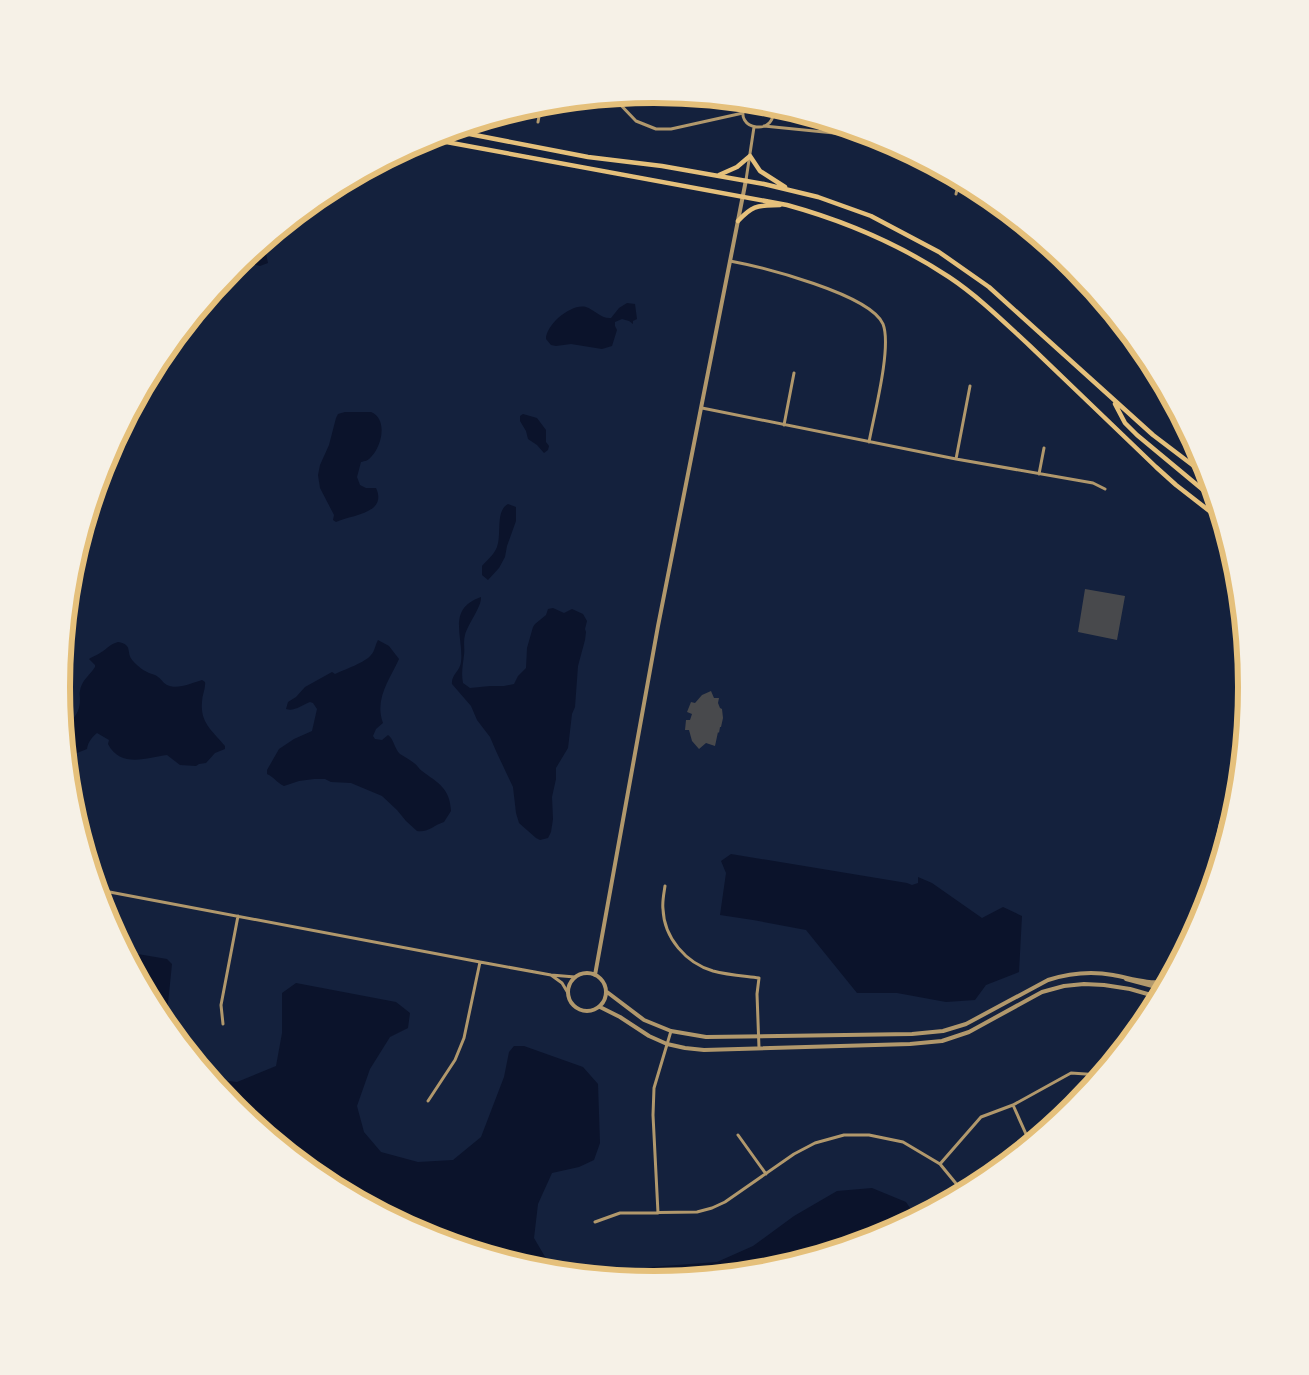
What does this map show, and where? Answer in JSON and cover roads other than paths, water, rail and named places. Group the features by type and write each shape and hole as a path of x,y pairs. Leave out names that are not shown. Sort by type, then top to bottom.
{"main road":[{"path":"468,134 579,155 662,166 787,188 832,201 871,216 958,264 996,294 1153,436 1196,467"},
{"path":"445,142 787,205 829,217 901,248 951,278 992,310 1176,485 1212,513"},
{"path":"718,175 737,167 750,156 760,172 787,188"},
{"path":"738,222 748,211 756,206 787,205"},
{"path":"1113,400 1131,429 1205,492"},
{"path":"1213,857 1227,806"}],"street":[{"path":"620,104 636,121 656,129 671,129 743,112 746,122 754,127 764,126 841,134"},
{"path":"538,122 540,114"},
{"path":"764,126 772,118 772,115"},
{"path":"595,975 662,607 743,196 754,127"},
{"path":"956,194 957,188"},
{"path":"730,261 761,267 818,285 867,306 883,323 887,344 869,442"},
{"path":"784,425 794,373"},
{"path":"956,459 970,386"},
{"path":"702,408 956,459 1093,483 1105,489"},
{"path":"1039,474 1044,448"},
{"path":"665,886 663,909 666,928 677,947 692,962 713,971 759,978 757,994 759,1048"},
{"path":"107,891 551,975 575,977 585,973 595,975 604,982 607,992 605,1000 600,1007 591,1012 580,1010 572,1004 562,983 551,975"},
{"path":"223,1024 221,1005 238,916"},
{"path":"428,1101 455,1060 464,1038 480,962"},
{"path":"607,992 644,1020 672,1031 706,1037 759,1037 912,1034 943,1031 966,1024 1048,980 1073,974 1103,973 1160,982"},
{"path":"1073,974 1074,984"},
{"path":"1119,976 1133,982 1156,987"},
{"path":"568,993 570,984 575,977"},
{"path":"600,1007 620,1017 649,1036 667,1044 704,1050 910,1044 942,1041 969,1032 1042,992 1074,984 1104,985 1151,995"},
{"path":"658,1212 653,1115 654,1088 672,1031"},
{"path":"940,1164 981,1117 1013,1105 1071,1073 1093,1074"},
{"path":"1013,1105 1027,1137"},
{"path":"738,1134 766,1174"},
{"path":"594,1222 620,1212 697,1212 712,1208 725,1202 794,1154 816,1143 844,1135 869,1135 903,1142 940,1164 958,1186"}],"water":[{"path":"266,251 268,263 260,266 252,264"},
{"path":"627,303 635,304 637,319 633,321 633,324 622,319 615,322 617,330 612,346 602,349 571,344 556,346 551,345 546,339 550,327 567,311 586,307 604,317 611,318 619,308"},
{"path":"345,412 371,412 380,420 382,433 378,446 370,458 361,462 357,477 360,485 366,488 376,488 378,497 377,503 366,512 336,522 333,520 334,515 320,488 318,475 336,418 338,414"},
{"path":"523,414 537,418 546,430 546,442 549,446 548,450 544,453 528,439 520,421 520,416"},
{"path":"508,504 516,507 516,521 505,557 499,568 488,580 482,575 482,566 497,547 500,517 504,507"},
{"path":"481,597 481,601 464,638 462,679 463,683 470,688 514,684 518,676 526,668 527,648 533,627 546,615 548,609 553,608 564,613 572,609 583,614 587,621 585,640 578,666 575,707 572,714 568,748 556,768 556,779 552,797 553,819 548,838 540,840 536,838 519,823 513,787 490,737 477,720 471,706 452,684 461,662 460,616 470,602"},
{"path":"378,640 389,646 399,659 382,697 380,706 383,723 376,729 373,736 375,739 382,740 388,735 400,754 415,764 446,791 451,811 444,822 428,830 417,831 382,796 351,783 314,779 284,786 267,774 267,770 279,749 294,739 312,731 317,709 313,703 310,702 289,710 286,709 288,702 296,697 305,687 332,672 335,674 368,658"},
{"path":"118,642 126,645 131,658 138,666 146,672 157,676 167,685 175,687 202,680 205,682 202,702 203,716 208,726 225,746 225,749 215,753 206,763 196,766 180,765 167,755 134,760 119,756 108,744 109,740 97,733 90,740 87,749 74,753 71,720 78,711 81,687 95,667 89,659"},
{"path":"731,854 912,885 918,883 918,877 932,883 982,918 1003,907 1022,916 1019,972 986,985 975,1000 946,1002 897,993 857,993 806,930 720,915 726,873 721,861"},
{"path":"134,953 167,959 172,964 167,1010 148,980"},
{"path":"296,983 396,1002 410,1013 408,1028 390,1037 370,1069 357,1106 364,1132 381,1152 418,1162 453,1160 481,1137 504,1077 509,1052 514,1046 524,1046 583,1067 598,1084 600,1143 594,1160 579,1167 552,1173 538,1204 534,1238 548,1262 503,1252 467,1241 431,1228 396,1212 362,1194 299,1151 241,1101 222,1080 237,1082 276,1066 282,1033 282,993"},
{"path":"872,1188 906,1202 913,1212 878,1228 842,1241 769,1261 693,1271 627,1271 650,1267 717,1262 753,1246 794,1216 837,1191"}]}
